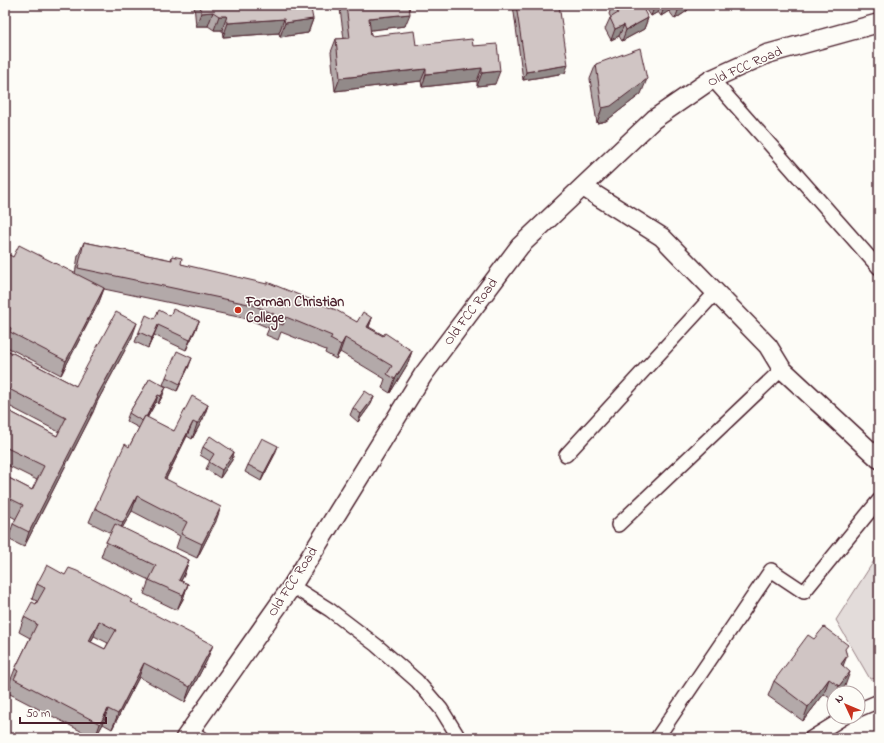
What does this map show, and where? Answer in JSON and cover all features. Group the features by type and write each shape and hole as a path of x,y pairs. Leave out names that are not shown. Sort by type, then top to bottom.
{"street":[{"name":"Old FCC Road","path":"192,736 292,586 423,375 520,246 654,119 712,79 767,54 879,23"},
{"path":"712,79 879,268"},
{"path":"583,187 662,237 768,346 782,369 879,459"},
{"path":"566,455 716,292"},
{"path":"618,525 782,369"},
{"path":"657,738 771,570 804,592 879,500"},
{"path":"292,586 330,610 371,641 417,680 441,709 459,738"},
{"path":"866,707 879,701"},
{"path":"811,738 832,725"}],"shaded area":[{"path":"879,553 879,678 870,679 836,620"}],"building":[{"path":"200,5 305,5 306,10 311,9 313,19 285,23 284,19 228,23 227,16 219,16 213,12 201,13"},
{"path":"346,5 409,5 410,14 369,18 371,36 414,31 416,45 472,39 473,46 497,44 500,71 482,73 482,68 426,74 426,69 340,78 336,39 350,38"},
{"path":"516,5 559,5 568,65 526,72"},
{"path":"614,5 629,5 630,7 633,5 635,7 641,5 648,18 626,30 624,25 615,29 610,18 618,13"},
{"path":"640,48 647,79 611,106 602,108 596,64"},
{"path":"84,242 172,260 172,256 182,258 181,264 267,284 267,282 336,310 357,322 363,312 372,318 367,327 383,336 385,333 412,351 395,379 387,374 392,366 345,338 341,345 330,339 332,336 286,317 283,325 271,321 274,314 253,305 78,268"},
{"path":"19,245 104,288 66,361 10,332 11,328 5,325 5,274 7,269 5,268 5,255 6,253 13,257"},
{"path":"173,309 199,321 190,340 158,325 152,338 139,332 146,315 154,319 159,310 170,316"},
{"path":"116,312 137,323 97,396 98,397 29,532 13,524 23,505 5,496 5,476 32,490 44,466 5,447 5,409 57,436 66,418 5,387 5,349 76,386"},
{"path":"177,351 192,358 180,384 166,377"},
{"path":"150,378 166,387 161,396 158,395 146,417 145,416 142,421 129,413"},
{"path":"365,391 374,397 361,414 353,408"},
{"path":"192,396 208,405 197,424 193,422 164,478 221,507 202,544 181,534 187,522 137,496 123,523 95,508 125,444 129,447 145,416 174,431"},
{"path":"210,436 234,452 222,470 209,462 214,454 203,447"},
{"path":"262,438 278,446 264,473 248,465"},
{"path":"115,524 189,560 179,580 188,584 183,595 149,580 156,566 106,542"},
{"path":"47,565 65,575 69,568 133,600 131,602 213,645 190,687 144,663 118,714 108,709 100,724 14,679 18,671 15,669 37,624 24,617 32,602 36,604 45,588 37,584","holes":["99,621 116,630 105,649 89,641"]},
{"path":"824,627 848,645 845,649 847,656 841,664 850,672 840,685 829,679 808,707 774,681 808,635 814,639"}],"place":[{"name":"Forman Christian College","path":"238,310"}]}
